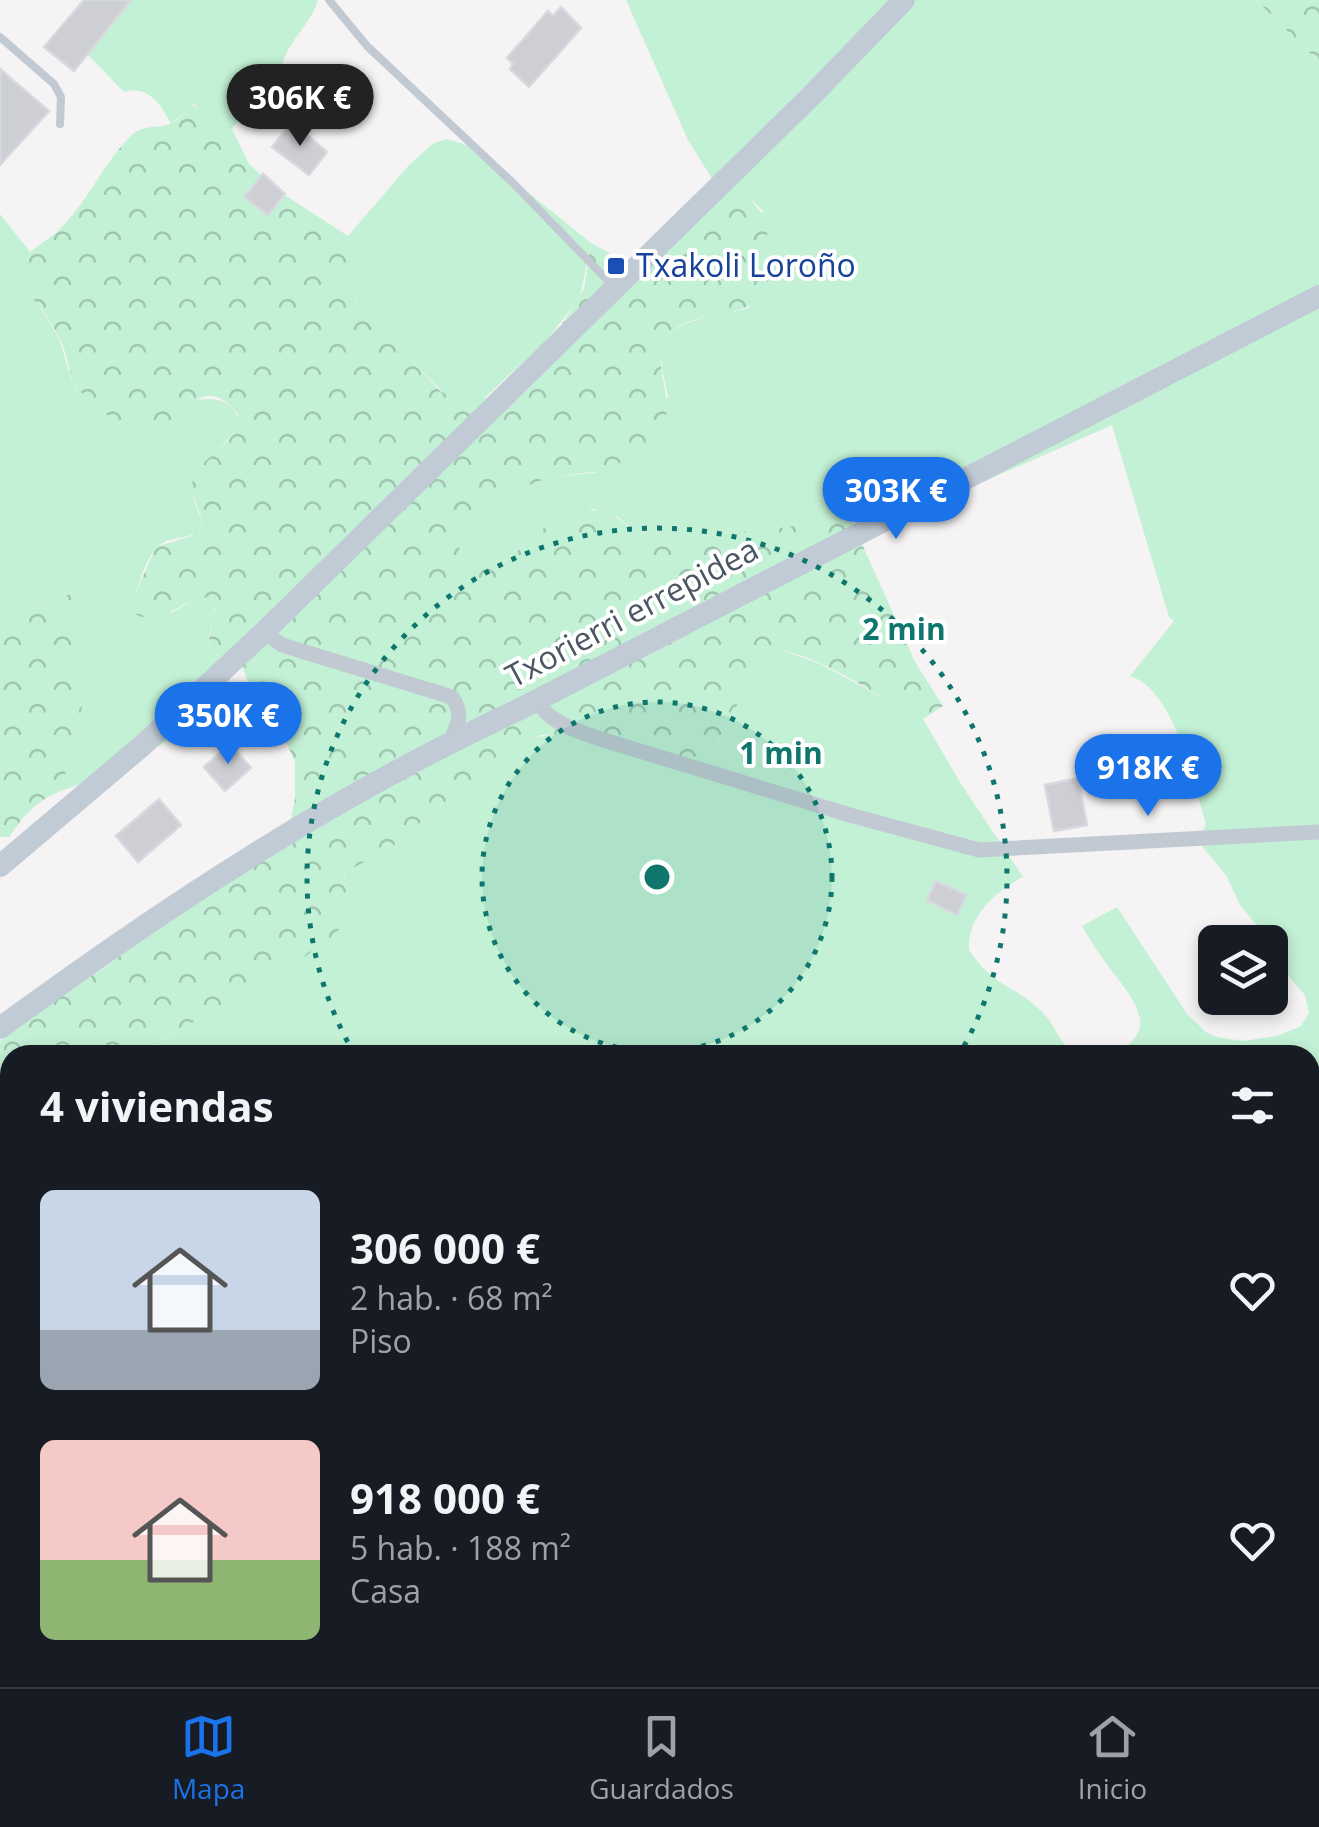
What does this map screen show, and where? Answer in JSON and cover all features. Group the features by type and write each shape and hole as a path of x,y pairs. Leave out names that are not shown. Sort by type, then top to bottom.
{"street":[{"path":"0,866 264,632 616,289 904,0"},
{"name":"Txorierri errepidea","path":"0,1028 204,888 450,741 1319,296"},
{"path":"264,632 282,645 452,697 460,708 460,720 450,741"},
{"path":"536,699 543,712 562,725 597,738 979,850 1319,832"}],"lane":[{"path":"329,0 367,46 512,182 616,289"},
{"path":"0,37 54,84 61,98 60,124"}],"green space":[{"path":"130,0 318,0 283,62 232,129 194,104 171,124 153,98 140,91 124,92 86,53"},
{"path":"626,0 1256,0 1319,62 1319,1045 1127,1045 1140,1026 1139,1015 1082,926 1117,907 1187,1014 1216,1037 1243,1041 1277,1036 1301,1026 1309,1013 1305,995 1288,976 1288,925 1256,925 1240,905 1227,877 1198,841 1206,824 1180,740 1159,699 1130,676 1174,621 1169,617 1112,425 888,524 854,515 788,527 701,536 652,536 633,530 618,517 593,509 556,518 502,564 470,560 459,551 462,532 487,522 504,500 521,488 551,477 594,473 668,397 661,356 671,333 695,320 749,308 763,211 748,196 716,185 688,140"},
{"path":"1256,0 1319,0 1319,62"},
{"path":"190,105 203,108 232,129 249,164 280,192 348,236 348,279 356,302 440,391 465,404 487,398 562,324 584,289 591,243 630,264 724,186 748,196 767,220 768,287 747,307 690,321 667,338 661,362 666,415 654,442 608,470 551,477 521,488 504,500 487,522 463,532 459,551 470,560 502,564 556,518 584,510 608,511 633,530 652,536 701,536 788,527 849,515 915,662 943,706 923,719 827,667 765,647 753,660 744,690 708,756 686,757 573,734 541,735 528,740 506,760 459,790 393,846 344,873 349,911 347,920 332,937 154,1045 0,1045 36,1013 108,965 179,910 285,846 295,799 295,762 288,746 258,707 240,661 215,655 208,645 215,609 212,599 192,600 153,618 128,610 156,547 191,536 202,527 192,492 193,480 233,433 238,414 224,400 211,396 199,398 155,431 142,433 116,421 75,385 59,338 21,277 27,256 68,221 132,135 142,129 164,126"},
{"path":"447,139 482,155 591,243 580,297 546,341 480,402 465,404 448,397 372,322 353,297 348,279 348,236 409,165 434,143"},
{"path":"0,214 30,252 25,258 22,280 57,335 77,389 121,425 168,407 204,399 220,400 232,407 239,421 203,465 193,484 202,527 165,542 154,551 128,609 172,613 197,597 209,596 214,614 209,648 219,656 240,661 216,701 193,724 137,758 61,791 82,708 71,593 0,621"},
{"path":"72,593 82,708 61,791 31,810 9,837 0,837 0,621"},
{"path":"765,647 779,649 820,664 923,719 1023,877 985,906 973,926 969,950 987,972 1042,1012 1065,1045 154,1045 303,958 349,911 344,872 393,846 459,790 506,760 527,739 560,733 716,746 743,691 754,654"}],"building":[{"path":"84,0 131,0 74,71 44,47"},
{"path":"561,7 581,28 529,87 510,69 513,64 507,58 548,11 553,16"},
{"path":"0,69 49,111 0,165"},
{"path":"292,122 327,152 309,175 272,147"},
{"path":"263,174 285,194 268,215 244,197"},
{"path":"230,744 251,768 225,791 204,767"},
{"path":"1136,751 1163,778 1158,784 1164,792 1149,806 1115,770"},
{"path":"1078,778 1087,825 1054,831 1045,785"},
{"path":"159,799 181,825 138,862 116,836"},
{"path":"936,881 966,895 957,915 927,900"}],"place":[{"name":"Txakoli Loroño","path":"616,266"}]}
